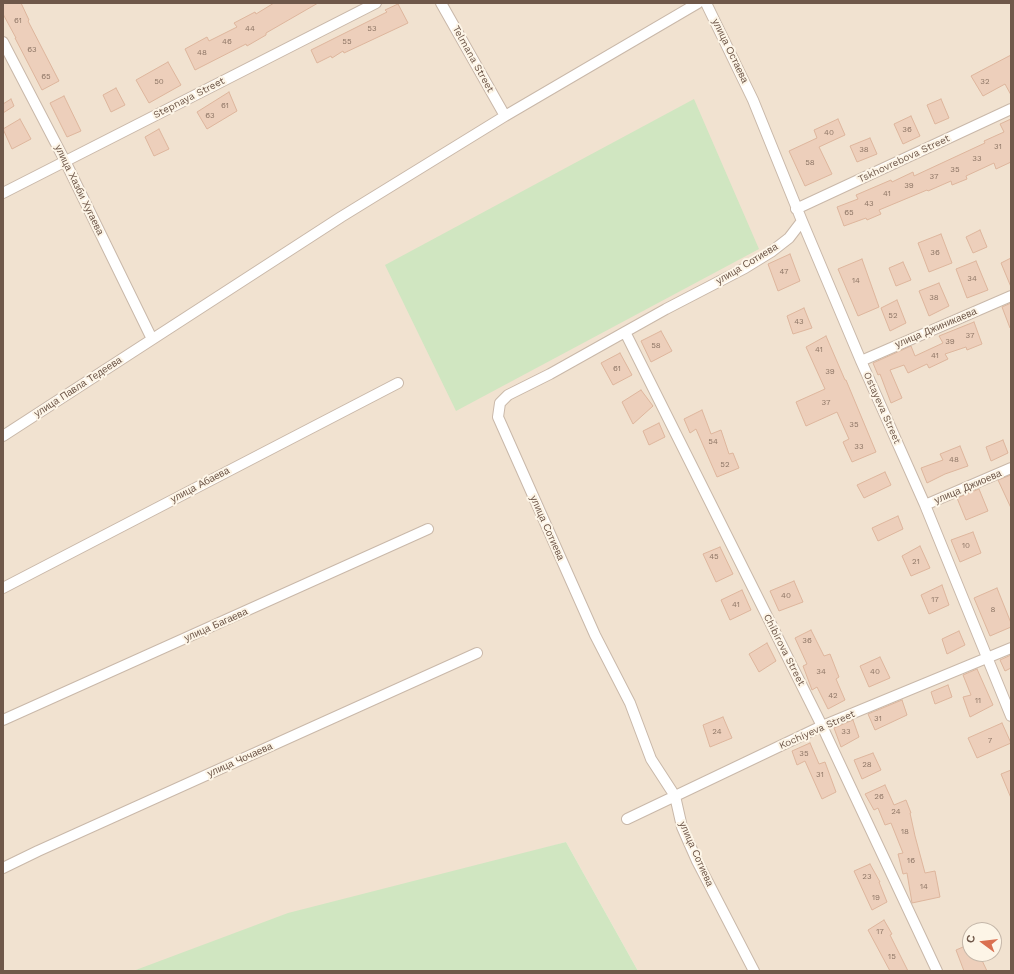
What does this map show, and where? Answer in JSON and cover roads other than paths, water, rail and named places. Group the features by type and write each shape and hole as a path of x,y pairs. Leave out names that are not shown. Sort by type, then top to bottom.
{"street":[{"name":"Stepnaya Street","path":"3,193 376,3"},
{"name":"Telmana Street","path":"441,3 505,116"},
{"name":"улица Павла Тедеева","path":"3,436 341,217 505,116 698,3"},
{"name":"Ostayeva Street","path":"706,3 753,100 796,209 925,505 1011,716"},
{"name":"улица Хазби Хугаева","path":"3,42 65,161 152,339"},
{"name":"Tskhovrebova Street","path":"796,209 1011,109"},
{"name":"улица Сотиева","path":"754,971 697,861 682,827 675,796 651,759 630,703 595,635 498,417 500,403 508,395 550,374 745,268 771,252 789,238 802,221"},
{"name":"улица Джиникаева","path":"861,361 1011,296"},
{"name":"Chibirova Street","path":"625,332 822,726 936,971"},
{"name":"улица Абаева","path":"3,588 398,382"},
{"name":"улица Джиоева","path":"925,505 1011,468"},
{"name":"улица Багаева","path":"3,720 428,530"},
{"name":"Kochiyeva Street","path":"627,818 822,726 1011,648"},
{"name":"улица Чочаева","path":"3,868 45,847 477,653"}]}
